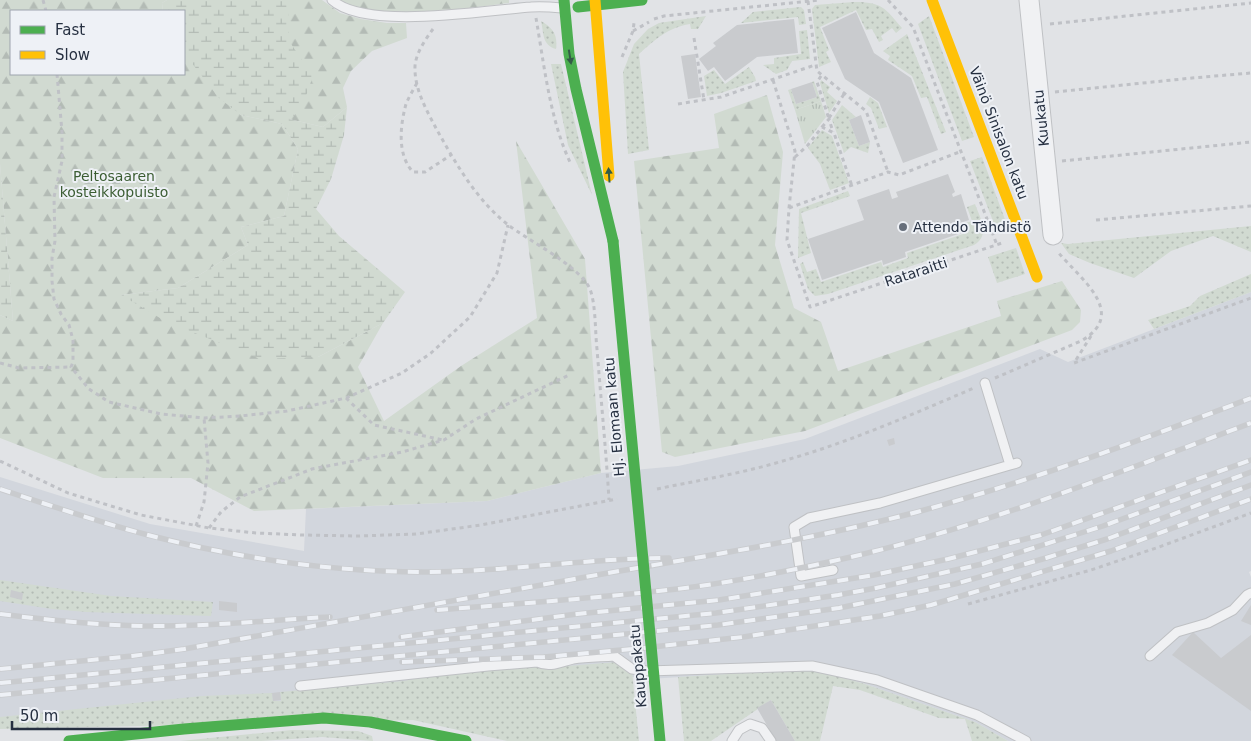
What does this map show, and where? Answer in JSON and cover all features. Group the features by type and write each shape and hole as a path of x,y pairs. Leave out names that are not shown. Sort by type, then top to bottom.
{"street":[{"path":"564,4 642,0"},
{"name":"Väinö Sinisalon katu","path":"932,0 1037,277"},
{"name":"Kuukatu","path":"1029,0 1052,236"},
{"name":"Hj. Elomaan katu","path":"595,2 613,242 645,589"},
{"name":"Hj. Elomaan katu","path":"564,4 569,54 576,89 613,242"},
{"name":"Kauppakatu","path":"645,589 660,741"},
{"path":"69,741 310,719 345,720 388,733 466,741"}],"lane":[{"path":"332,0 347,8 365,13 415,17 564,4"},
{"path":"833,570 801,576 794,527 809,518 880,503 1014,464 985,383"},
{"path":"1150,656 1177,632 1208,623 1232,610 1247,594 1251,593"},
{"path":"300,686 488,666 537,662 544,665 560,664 572,659 614,656 632,669 647,671 812,666 886,683 977,715 1026,741"},
{"path":"732,741 739,730 750,724 762,728 771,741"}],"path":[{"path":"633,31 664,16 820,0"},
{"path":"888,0 913,27 996,245"},
{"path":"808,1 817,71 820,76 866,111 888,172"},
{"path":"1046,26 1251,3"},
{"path":"451,15 433,29 421,46 415,66 423,104 457,167 491,210 508,225 569,266 589,287 595,329 609,500"},
{"path":"694,38 704,100"},
{"path":"678,104 721,97 815,65"},
{"path":"1049,93 1251,73"},
{"path":"57,75 62,132 62,161 54,197 56,241 52,258 52,281 54,299 61,314 69,324 73,340 73,362 71,367"},
{"path":"820,76 817,82 852,186"},
{"path":"773,80 795,151 789,208 888,172 899,175 961,151"},
{"path":"417,82 406,104 402,132 402,152 406,165 413,172 425,172 451,155"},
{"path":"794,158 808,145 829,119 844,94"},
{"path":"822,127 834,133"},
{"path":"1057,161 1251,142"},
{"path":"1096,220 1251,206"},
{"name":"Rataraitti","path":"789,208 788,240 810,307 1022,236"},
{"path":"71,367 89,389 109,402 161,414 204,418 287,411 346,398 402,373 431,353 470,317 497,273 508,225"},
{"path":"1052,236 1055,250 1079,273 1093,290 1100,308 1100,323 1074,363 1251,298"},
{"path":"654,490 786,460 838,443 918,412 1091,335"},
{"path":"0,363 19,368 71,367"},
{"path":"209,528 221,512 240,497 312,469 402,452 444,440 476,419 569,375"},
{"path":"346,398 374,424 444,440"},
{"path":"196,526 204,502 208,463 204,418"},
{"path":"0,461 68,493 142,516 209,528 302,536 416,534 481,526 618,498"},
{"path":"968,604 1091,570 1251,513"}],"shaded area":[{"path":"1251,292 1251,571 1249,572 1251,577 1251,741 1008,741 975,722 865,684 811,669 648,679 632,677 326,702 0,725 0,477 150,524 304,551 306,509 487,501 601,473 678,466 805,439 1040,349 1068,362"}],"green space":[{"name":"Peltosaaren kosteikkopuisto","path":"0,0 167,0 162,3 163,10 10,10 10,75 185,75 185,54 241,115 282,124 298,149 284,216 241,227 248,245 178,288 121,295 318,357 383,323 358,367 384,421 461,366 537,318 516,141 585,259 601,473 487,501 254,511 191,478 103,478 0,438 0,315 13,321 0,164"},
{"path":"167,0 289,0 289,41 313,76 301,110 289,119 323,127 347,107 344,135 331,179 316,209 339,236 405,292 383,323 318,357 260,359 165,321 121,295 178,288 248,245 241,227 284,216 298,149 282,124 241,115 219,98 185,54 185,10 163,10 162,3"},
{"path":"289,0 322,0 340,13 361,19 387,23 406,23 407,38 372,51 351,71 343,88 347,107 323,127 289,119"},
{"path":"340,0 509,0 509,3 422,12 398,12 376,11 356,7"},
{"path":"854,2 877,5 887,11 902,28 896,33 892,28 881,36 883,40 879,42 872,29 866,30 856,10 820,27 829,50 826,52 831,62 819,67 812,9 815,5"},
{"path":"801,7 804,10 806,24 799,25 798,17 741,23 753,12"},
{"path":"706,16 698,29 691,29 690,24 675,28 668,31 639,54 649,150 628,154 623,72 634,44 648,29 659,23"},
{"path":"929,16 974,137 962,141 918,24"},
{"path":"541,21 554,32 556,49 546,42"},
{"path":"807,30 810,59 792,61 787,70 776,74 763,65 774,64 774,58 801,54 799,31"},
{"path":"907,34 946,132 941,134 927,97 921,98 912,76 888,60 890,56 883,51"},
{"path":"551,64 561,64 592,195 568,145"},
{"path":"749,67 756,81 707,96 704,76 714,70 725,84"},
{"path":"821,80 830,87 827,92 837,101 829,113 820,83"},
{"path":"814,81 821,101 795,110 788,90 791,89 796,104 817,97 812,82"},
{"path":"767,95 783,152 775,245 794,308 821,322 838,371 1001,316 997,301 1062,281 1081,310 1080,322 1072,330 805,431 675,457 662,452 634,161 719,148 714,114"},
{"path":"870,97 878,103 887,127 879,129 871,108 866,104"},
{"path":"821,101 826,117 805,144 795,110"},
{"path":"842,105 856,117 849,120 859,146 870,142 868,153 851,147 844,153 832,120"},
{"path":"822,130 832,136 849,183 830,190 820,164 808,148"},
{"path":"982,157 1007,225 996,229 970,161"},
{"path":"0,164 13,321 0,315"},
{"path":"848,191 850,196 801,213 811,253 798,258 799,209"},
{"path":"975,204 983,231 979,241 974,245 828,294 815,296 808,289 800,264 803,262 807,272 816,269 821,282 881,262 883,267 908,258 907,253 966,233 963,224 972,221 967,207"},
{"path":"1251,226 1251,252 1213,236 1171,251 1134,278 1069,254 1061,243 1068,244"},
{"path":"1016,248 1025,274 997,283 988,257"},
{"path":"1251,274 1251,292 1154,329 1148,320 1190,306 1200,296"},
{"path":"0,580 111,596 213,602 211,616 86,612 52,609 0,601"},
{"path":"631,661 639,741 507,741 413,720 0,729 0,717 202,696 272,693 273,701 281,701 280,692 403,681 442,674 536,666 541,668"},
{"path":"811,669 865,684 975,722 1008,741 972,741 965,719 939,718 860,690 833,686 820,741 795,741 771,700 711,741 684,741 678,677"},
{"path":"292,730 358,731 372,736 373,741 322,737 261,741 180,741"}],"building":[{"path":"856,12 874,53 911,78 938,150 903,163 879,102 845,79 822,28"},
{"path":"794,19 798,53 757,57 725,81 714,67 708,71 699,59 716,46 713,43 737,25"},
{"path":"695,54 701,97 688,99 681,56"},
{"path":"812,82 817,97 796,104 791,89"},
{"path":"861,115 870,142 859,146 849,120"},
{"name":"Attendo Tähdistö","path":"948,174 955,192 952,194 953,197 961,194 969,220 960,223 964,232 905,252 906,257 883,265 882,260 822,280 808,239 864,220 857,200 889,189 892,199 898,197 896,192"},
{"path":"894,438 895,444 889,446 887,440"},
{"path":"11,590 23,593 22,600 10,597"},
{"path":"219,601 237,603 237,612 219,610"},
{"path":"1251,605 1251,625 1241,621"},
{"path":"1193,632 1221,658 1251,635 1251,711 1172,655"},
{"path":"280,692 281,700 273,701 272,693"},
{"path":"771,700 795,741 776,741 757,708"}],"railway":[{"path":"0,669 184,649 724,553 879,522 1002,487 1127,444 1251,398"},
{"path":"437,610 677,589 721,583 851,557 902,544 1003,513 1251,423"},
{"path":"401,637 577,614 719,600 874,575 948,559 1041,535 1251,460"},
{"path":"0,683 716,613 838,595 982,564 1103,526 1251,472"},
{"path":"0,695 718,625 839,608 955,584 1046,558 1107,539 1251,485"},
{"path":"0,489 148,535 250,557 319,566 424,572 669,558"},
{"path":"402,662 544,657 643,648 743,637 880,616 931,605 1111,551 1251,499"},
{"path":"0,614 72,622 144,626 330,617"}],"traffic: fast":[{"path":"564,0 569,54 576,89 613,241"},
{"path":"578,7 642,0"},
{"path":"613,241 660,741"},
{"path":"69,741 184,729 324,718 370,722 466,741"}],"traffic: slow":[{"path":"595,0 609,176"},
{"path":"932,0 1037,277"}],"place":[{"name":"Attendo Tähdistö","path":"903,227"}]}
